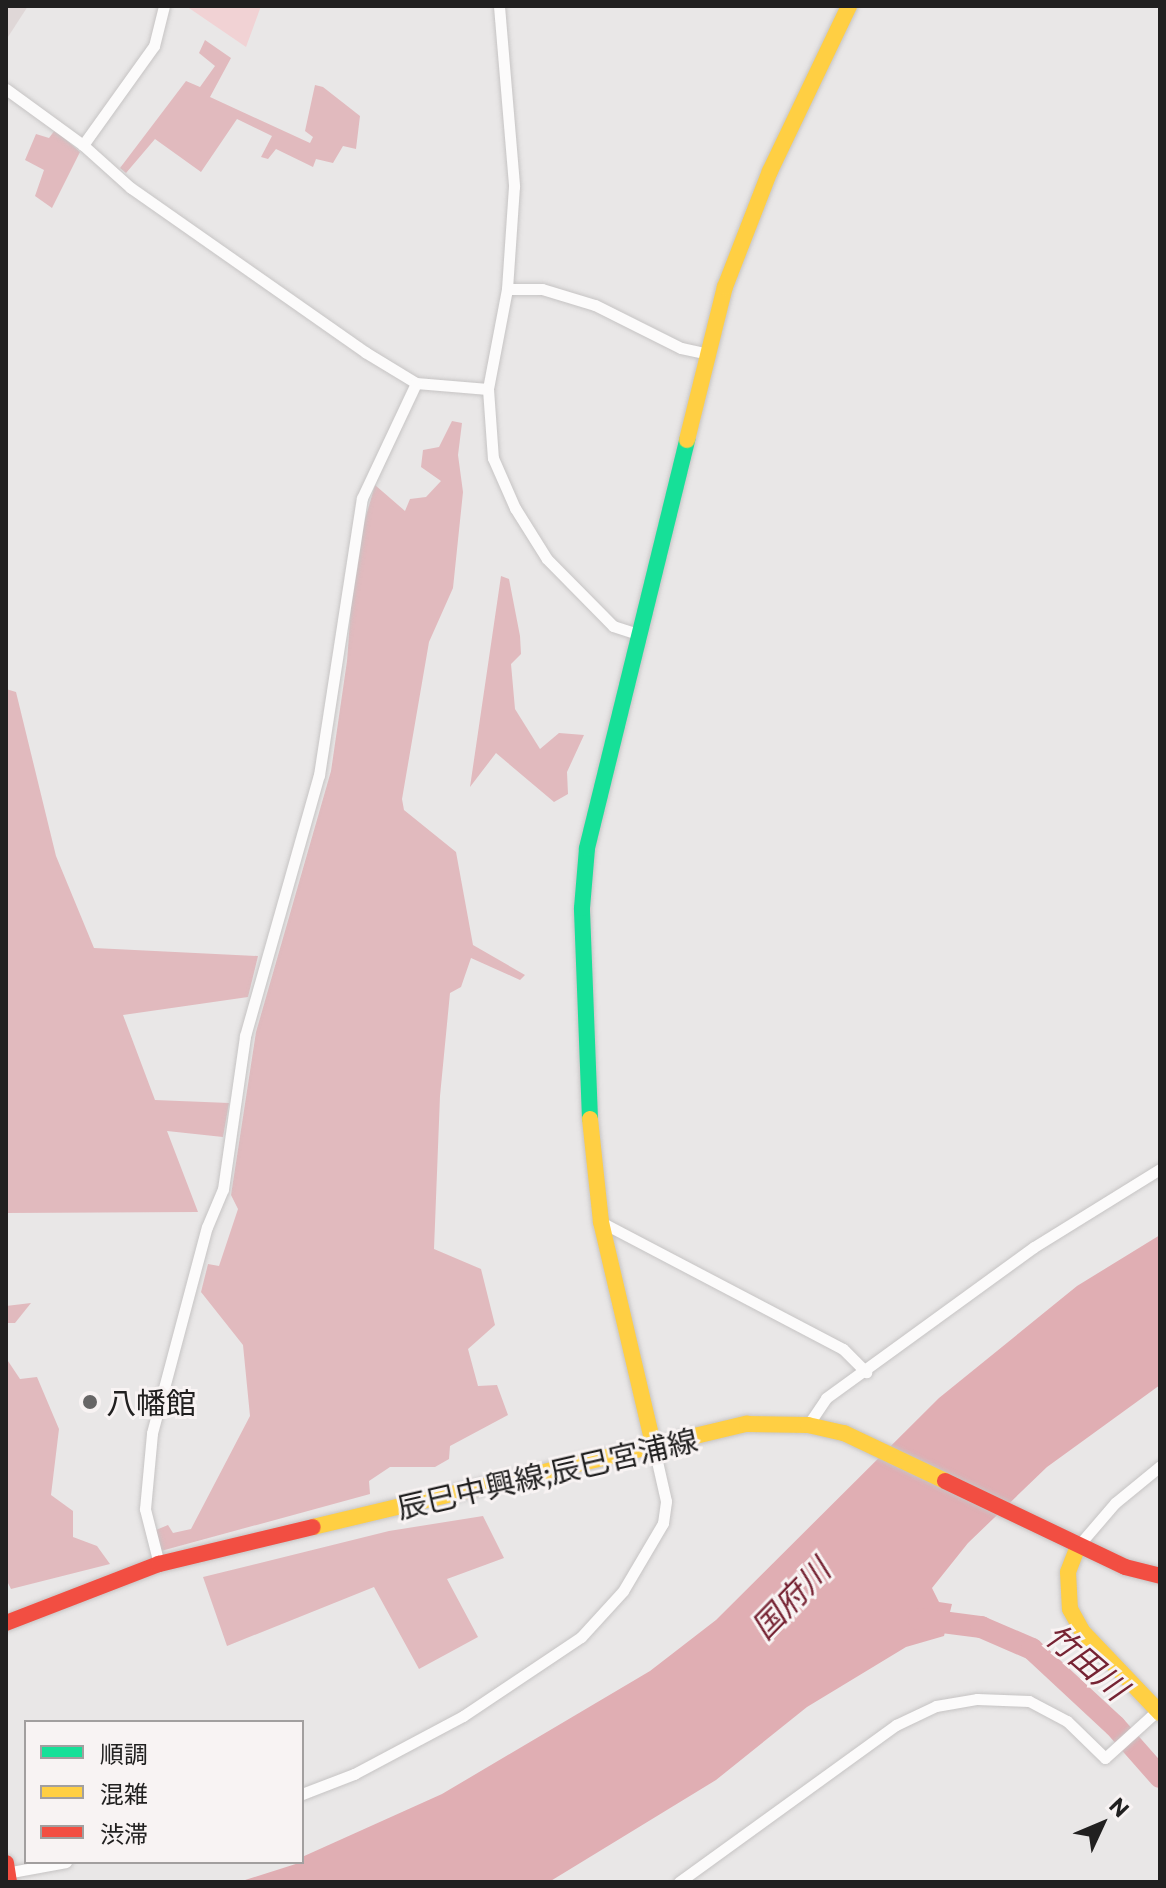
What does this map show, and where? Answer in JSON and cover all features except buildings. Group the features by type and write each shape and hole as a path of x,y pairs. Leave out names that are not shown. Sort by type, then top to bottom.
{"street":[{"path":"83,145 154,46 164,6"},
{"path":"499,6 514,186 507,289 488,389 493,458 527,529 547,559 613,626 638,634"},
{"path":"304,1793 354,1774 463,1716 581,1637 623,1591 663,1523 666,1501 601,1222 587,1088 582,908 593,807 709,354 751,213 849,6"},
{"path":"6,89 83,145 131,188 416,383 488,389"},
{"path":"507,289 542,289 595,305 681,348 709,354"},
{"path":"159,1564 145,1509 152,1433 207,1227 223,1189 245,1036 319,775 362,498 416,383"},
{"path":"815,1427 826,1398 866,1372 1034,1247 1160,1169"},
{"path":"601,1222 843,1349 866,1372"},
{"name":"辰巳中興線;辰巳宮浦線","path":"6,1623 159,1564 747,1424 815,1427 885,1449 1078,1546 1160,1576"},
{"path":"679,1882 896,1725 936,1706 977,1699 1029,1701 1067,1721 1105,1758 1156,1714 1082,1631 1070,1609 1068,1572 1078,1546 1115,1503 1160,1466"},
{"path":"8,1874 56,1864"}],"shaded area":[{"path":"6,6 28,6 6,40"},
{"path":"186,6 261,6 246,47"},
{"path":"205,40 231,58 210,97 310,143 313,137 305,131 315,85 323,87 360,116 356,149 343,146 333,163 316,159 313,167 276,149 268,159 261,157 272,136 237,119 201,172 155,139 126,173 120,168 186,81 200,87 215,66 199,53"},
{"path":"55,130 80,152 52,208 35,196 44,170 25,160 36,134 49,138"},
{"path":"452,421 462,423 458,455 463,492 453,588 429,642 402,799 404,810 456,852 473,945 525,975 520,980 471,958 461,987 450,993 440,1096 434,1249 481,1269 495,1325 468,1349 478,1386 497,1385 508,1415 450,1446 449,1459 435,1467 390,1467 369,1481 370,1494 161,1551 156,1530 168,1525 173,1533 191,1529 250,1416 243,1345 201,1292 208,1264 219,1266 238,1209 231,1195 256,1032 331,771 347,661 355,554 375,485 405,511 410,499 426,497 441,481 421,467 423,450 439,447"},
{"path":"501,576 509,579 520,636 521,654 511,664 515,709 540,749 559,733 584,735 567,772 568,794 554,802 496,753 470,787"},
{"path":"6,689 16,692 56,856 94,948 258,956 248,997 123,1015 155,1100 229,1103 223,1137 167,1131 198,1212 6,1213"},
{"path":"31,1303 15,1323 6,1323 6,1306"},
{"path":"6,1358 20,1379 37,1377 59,1429 51,1495 73,1511 73,1537 97,1546 110,1564 11,1589 6,1579"},
{"path":"483,1516 504,1558 447,1579 478,1637 419,1669 374,1587 227,1646 203,1577 389,1531"}],"water":[{"name":"国府川","path":"1160,1235 1160,1385 1047,1467 968,1543 932,1588 939,1602 952,1604 944,1636 906,1647 807,1707 716,1780 549,1882 239,1882 304,1864 304,1856 442,1794 650,1671 716,1620 939,1398 1077,1286"}],"waterway":[{"name":"竹田川","path":"919,1619 981,1627 1032,1649 1115,1726 1160,1777"}],"traffic: fast":[{"path":"590,1119 582,908 587,848 687,440"}],"traffic: slow":[{"path":"687,440 725,287 770,171 849,6"},
{"path":"590,1119 601,1222 654,1448"},
{"path":"313,1527 747,1424 808,1425 844,1433 945,1481"},
{"path":"1078,1546 1068,1572 1070,1609 1082,1631 1160,1713"}],"traffic: jam":[{"path":"945,1481 1125,1567 1160,1576"},
{"path":"6,1623 159,1564 313,1527"},
{"path":"6,1863 9,1882"}],"place":[{"name":"八幡館","path":"90,1402"}]}
